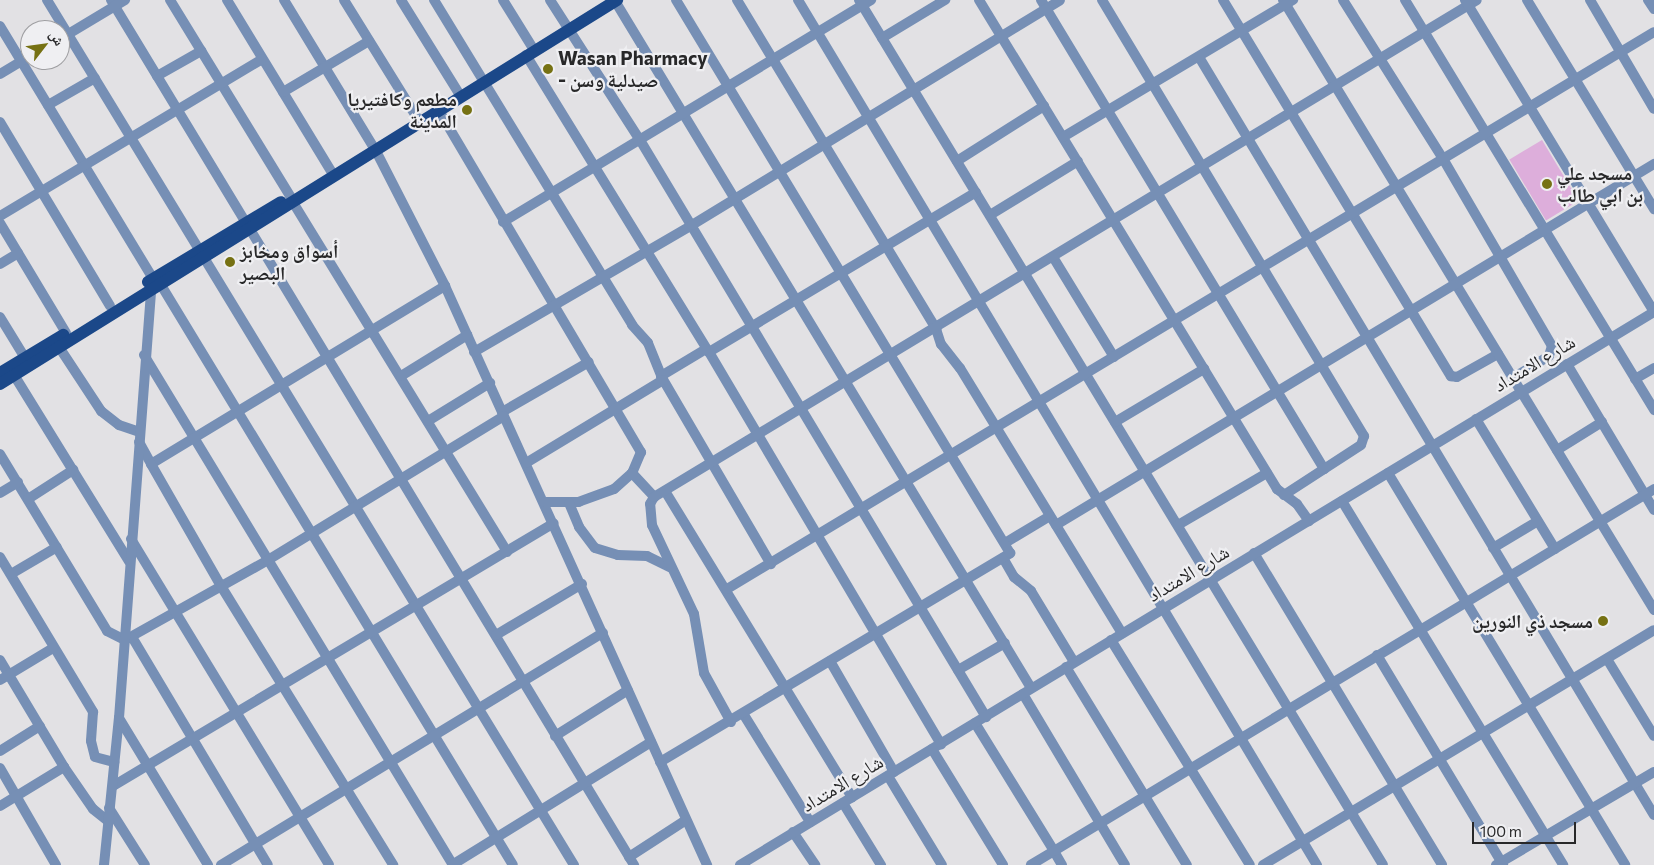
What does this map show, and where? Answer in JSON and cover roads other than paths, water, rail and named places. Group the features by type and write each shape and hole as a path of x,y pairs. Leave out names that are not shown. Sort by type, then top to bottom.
{"main road":[{"path":"292,200 331,171 387,142 612,1"},
{"path":"0,384 202,255 374,149"},
{"path":"0,373 110,306 155,285"}],"street":[{"path":"47,0 56,20"},
{"path":"70,32 113,3 125,0"},
{"path":"170,0 373,330 506,552"},
{"path":"227,0 331,171"},
{"path":"284,0 374,149 445,286 582,584 707,865"},
{"path":"358,0 346,3 419,121"},
{"path":"401,0 460,95"},
{"path":"434,0 603,278 648,343 662,378 771,564"},
{"path":"503,0 530,53 594,166 759,436 876,634 1003,865"},
{"path":"550,0 692,225 986,717"},
{"path":"660,762 744,715 1010,553 676,0"},
{"path":"737,0 936,328 945,350 997,428 1122,633"},
{"path":"798,0 932,219 1317,865"},
{"path":"882,38 944,0"},
{"path":"980,0 1267,473 1284,495 1297,504 1309,521"},
{"path":"474,352 648,252 870,118 1002,36 1044,4 1060,0"},
{"path":"1102,0 1264,266 1365,440 1284,495"},
{"path":"1222,0 1454,378 1498,354"},
{"path":"1343,0 1442,157 1553,350 1513,378"},
{"path":"1405,0 1654,410"},
{"path":"1527,0 1654,209"},
{"path":"1590,0 1654,109"},
{"path":"1648,0 1654,9"},
{"path":"612,1 684,114 966,579 1004,643 1027,691 1125,865"},
{"path":"1063,137 1242,32 1287,1 1335,87 1457,284 1654,610"},
{"path":"503,222 773,61 864,2 882,38 1147,472 1383,865"},
{"path":"731,722 704,673 694,614 670,567 652,525 650,504 654,497 713,464 1380,60 1470,2 1528,107 1654,312"},
{"path":"113,3 631,861 686,820"},
{"path":"1044,4 1106,112 1220,292 1324,469"},
{"path":"0,26 20,51"},
{"path":"727,589 952,456 1442,157 1654,32"},
{"path":"283,92 369,41"},
{"path":"70,44 95,78 130,138 283,384 574,865"},
{"path":"157,76 201,50"},
{"path":"1200,57 1654,815"},
{"path":"0,216 262,59"},
{"path":"0,74 20,62"},
{"path":"31,70 48,105 155,285 240,410 514,865"},
{"path":"48,105 95,78"},
{"path":"957,161 1044,106"},
{"path":"438,109 503,222 556,305 617,408 641,452 632,473 614,489 569,503 544,502"},
{"path":"0,122 3,135 41,190 110,306"},
{"path":"990,216 1078,161"},
{"path":"1005,543 1098,500 1147,472 1654,164"},
{"path":"526,463 617,408 662,378 842,274 976,192"},
{"path":"0,223 66,333"},
{"path":"0,264 18,253"},
{"path":"1053,257 1114,357"},
{"path":"104,865 128,638 129,561 144,356 155,285"},
{"path":"151,464 445,286"},
{"name":"شارع الامتداد","path":"740,865 753,862 810,822 1654,312"},
{"path":"0,316 25,358"},
{"path":"401,376 467,334"},
{"path":"59,348 101,411 119,425 138,436 151,464 221,586 393,865"},
{"path":"144,356 453,865 542,812 651,742"},
{"path":"128,638 268,560 446,452 503,414 589,362"},
{"path":"1567,364 1602,422 1649,492 1654,510"},
{"path":"1635,379 1654,368"},
{"path":"1115,422 1204,369"},
{"path":"14,375 129,561"},
{"path":"428,421 490,383"},
{"path":"1476,419 1555,549"},
{"path":"1557,450 1602,422"},
{"path":"0,454 107,631 128,638 195,741 268,865"},
{"path":"28,499 73,470"},
{"path":"632,473 654,497"},
{"path":"1178,525 1267,473"},
{"path":"1388,473 1625,865"},
{"path":"0,493 18,482"},
{"path":"665,491 788,688 852,797"},
{"path":"1031,865 1144,795 1242,739 1332,682 1649,492"},
{"path":"1342,501 1563,865"},
{"path":"569,503 579,527 595,548 618,555 647,556 670,567"},
{"path":"1493,548 1538,521"},
{"path":"113,786 195,741 554,523"},
{"path":"131,539 329,865"},
{"path":"11,574 57,547"},
{"path":"1254,553 1442,865"},
{"path":"0,557 93,712 90,741 95,757 101,762 114,762"},
{"path":"1003,558 1014,577 1031,591 1070,665 1144,795 1187,865"},
{"path":"496,635 582,584"},
{"path":"1263,865 1654,630"},
{"path":"221,865 603,633"},
{"path":"1111,640 1250,865"},
{"path":"958,670 1004,643"},
{"path":"4,677 53,648"},
{"path":"1377,655 1440,757 1500,864 1654,772"},
{"path":"1607,659 1654,736"},
{"path":"0,660 4,677 40,726 64,767 93,809 108,821"},
{"path":"830,661 942,865"},
{"path":"555,736 628,690"},
{"path":"744,715 810,822"},
{"path":"119,718 208,865"},
{"path":"975,723 1062,865"},
{"path":"0,751 40,726"},
{"path":"0,806 64,767"},
{"path":"0,768 56,865"},
{"path":"843,803 881,865"},
{"path":"109,808 145,865"},
{"path":"794,832 815,865"}],"place":[{"name":"Wasan Pharmacy - صيدلية وسن","path":"548,69"},
{"name":"مطعم وكافتيريا المدينة","path":"467,110"},
{"name":"مسجد علي بن ابي طالب","path":"1547,184"},
{"name":"أسواق ومخابز البصير","path":"230,262"},
{"name":"مسجد ذي النورين","path":"1603,621"}]}
